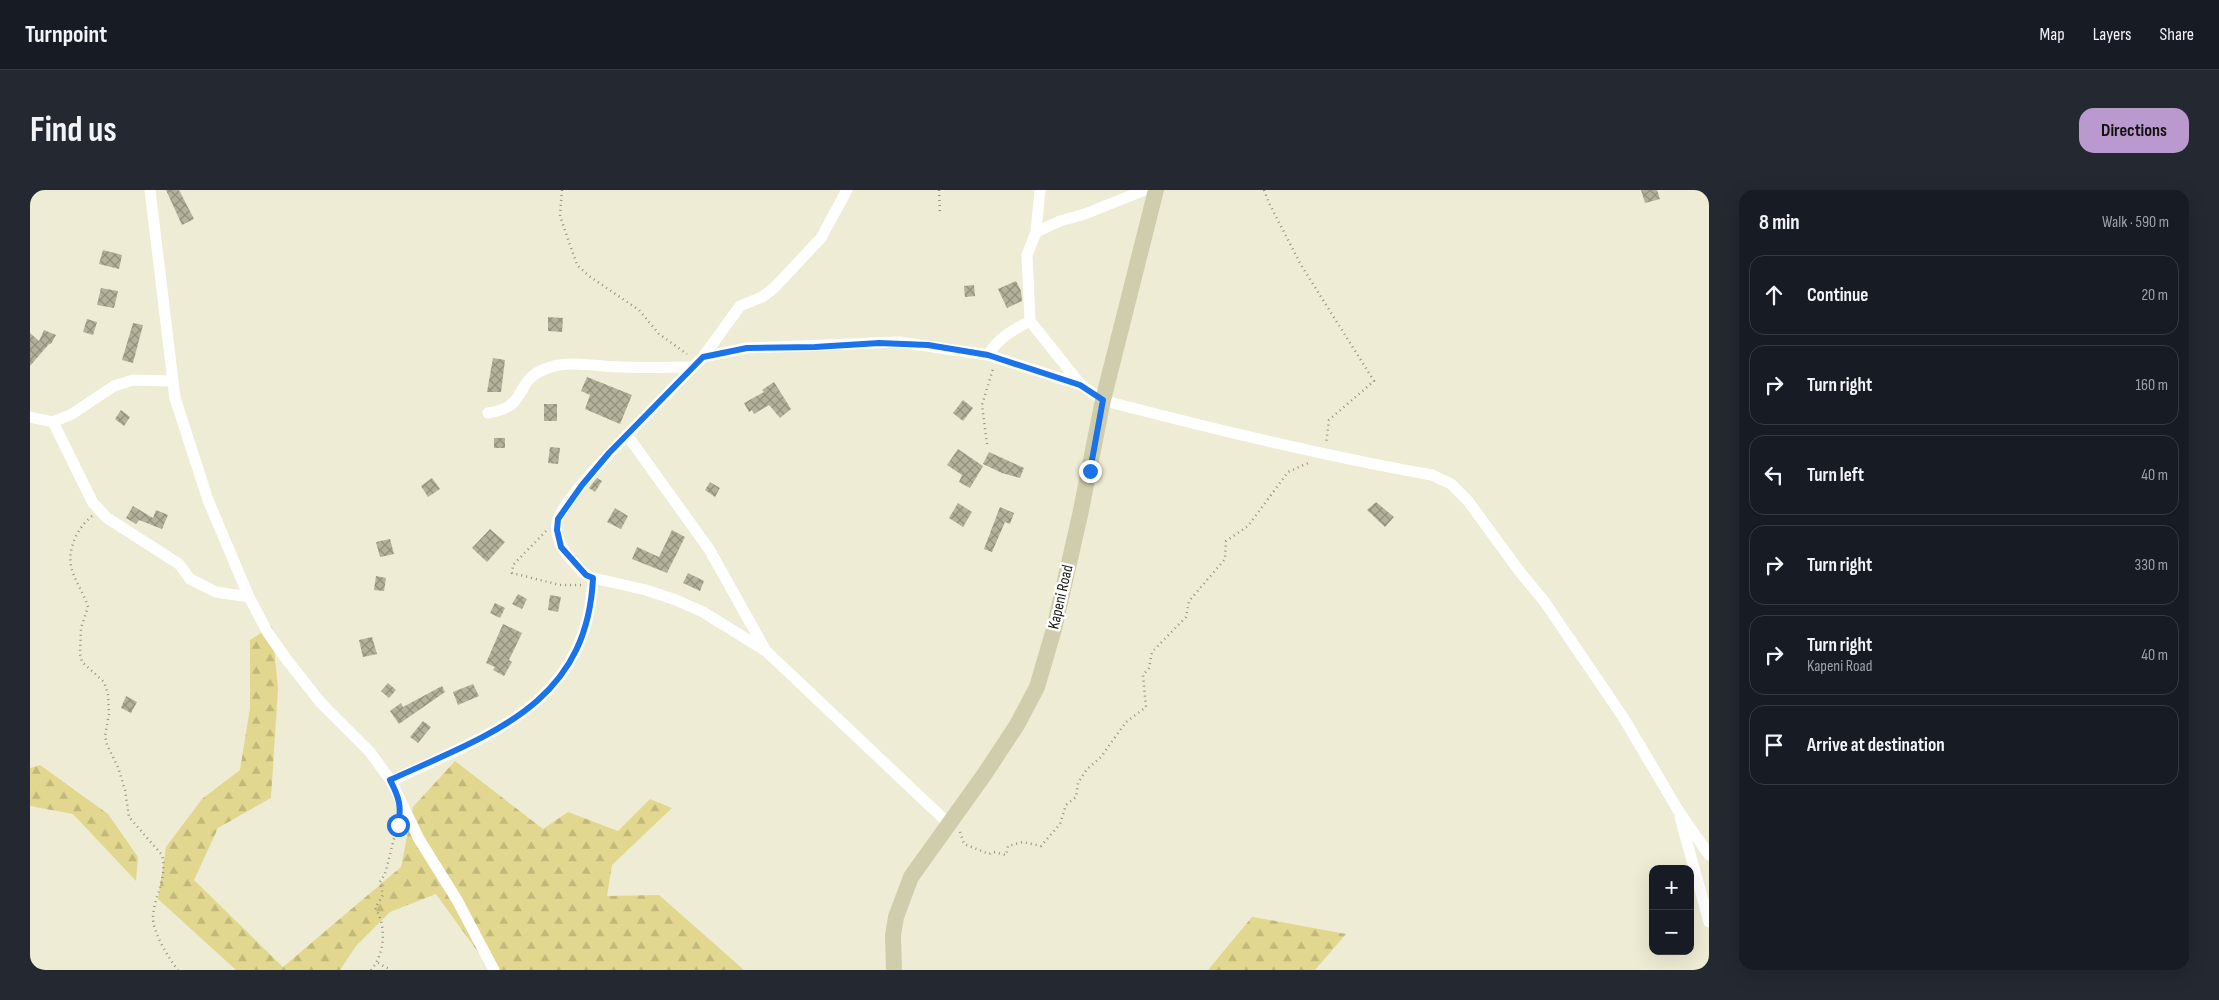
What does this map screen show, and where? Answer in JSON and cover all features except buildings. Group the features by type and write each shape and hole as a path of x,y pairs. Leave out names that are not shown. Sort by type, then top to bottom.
{"main road":[{"name":"Kapeni Road","path":"894,970 893,936 896,917 906,889 924,858 1006,742 1037,686 1054,629 1084,498 1103,400 1156,190"}],"street":[{"path":"150,190 175,398 208,500 249,597 268,633 287,660 321,703 370,752 390,780 419,839 456,900 494,970"},
{"path":"847,190 821,238 774,288 762,297 740,306 698,362 627,435 582,485 558,519 557,530 561,547 591,577 646,590 676,600 703,612 766,651 948,823"},
{"path":"1040,190 1036,232 1027,255 1030,321 1080,385"},
{"path":"1036,232 1060,221 1085,214 1145,190"},
{"path":"993,357 993,346 1004,336 1030,321"},
{"path":"488,413 499,411 514,404 530,377 551,367 574,365 620,368 698,362 747,348 899,342 993,357 1080,385 1103,400 1232,434 1325,456 1432,475 1451,484 1468,501 1567,633 1628,724 1678,810 1709,855"},
{"path":"30,417 53,422 72,414 114,386 133,380 172,381"},
{"path":"53,422 93,503 102,513 179,564 190,579 216,592 249,597"},
{"path":"627,435 661,485 709,549 766,651"},
{"path":"390,780 494,730 526,712 545,695 569,663 582,636 590,614 591,577"},
{"path":"1678,810 1709,922"}],"path":[{"path":"562,190 560,216 577,265 588,276 639,310 658,334 698,362"},
{"path":"939,190 940,214"},
{"path":"948,823 959,830 964,844 989,854 994,852 1006,854 1008,846 1023,842 1041,846 1060,824 1066,805 1076,797 1078,783 1087,769 1101,757 1126,722 1146,707 1143,675 1149,668 1152,652 1186,617 1190,601 1225,559 1226,541 1248,526 1288,472 1325,456 1330,420 1374,381 1301,265 1269,204 1264,190"},
{"path":"986,444 982,406 993,357"},
{"path":"102,513 86,521 76,534 72,547 71,569 88,607 81,628 80,654 82,662 104,682 108,694 109,714 105,736 107,745 118,767 129,817 162,855 164,863 162,879 152,918 164,947 178,970"},
{"path":"558,519 513,565 512,573 575,586 581,585 591,577"},
{"path":"371,970 378,963 383,924 375,908 383,895 380,882 385,874 394,842 400,816 400,798"},
{"path":"378,963 391,970"}],"green space":[{"path":"272,626 278,689 271,798 218,828 194,880 283,967 401,867 413,807 455,761 543,829 568,812 618,831 650,799 672,808 612,865 607,896 659,895 744,970 491,970 436,894 390,912 356,946 340,970 236,970 158,899 166,847 202,799 240,770 250,708 250,640"},
{"path":"40,765 108,814 138,857 136,881 73,814 30,806 30,768"},
{"path":"1252,917 1346,934 1315,970 1208,970"}],"route":[{"path":"398,825 401,809 400,798 390,780 467,745 526,712 539,701 560,677 569,663 587,624 590,614 593,578 586,575 561,547 557,530 558,519 582,485 609,453 703,357 747,348 841,346 899,342 988,355 1080,385 1103,400 1090,471"}]}
